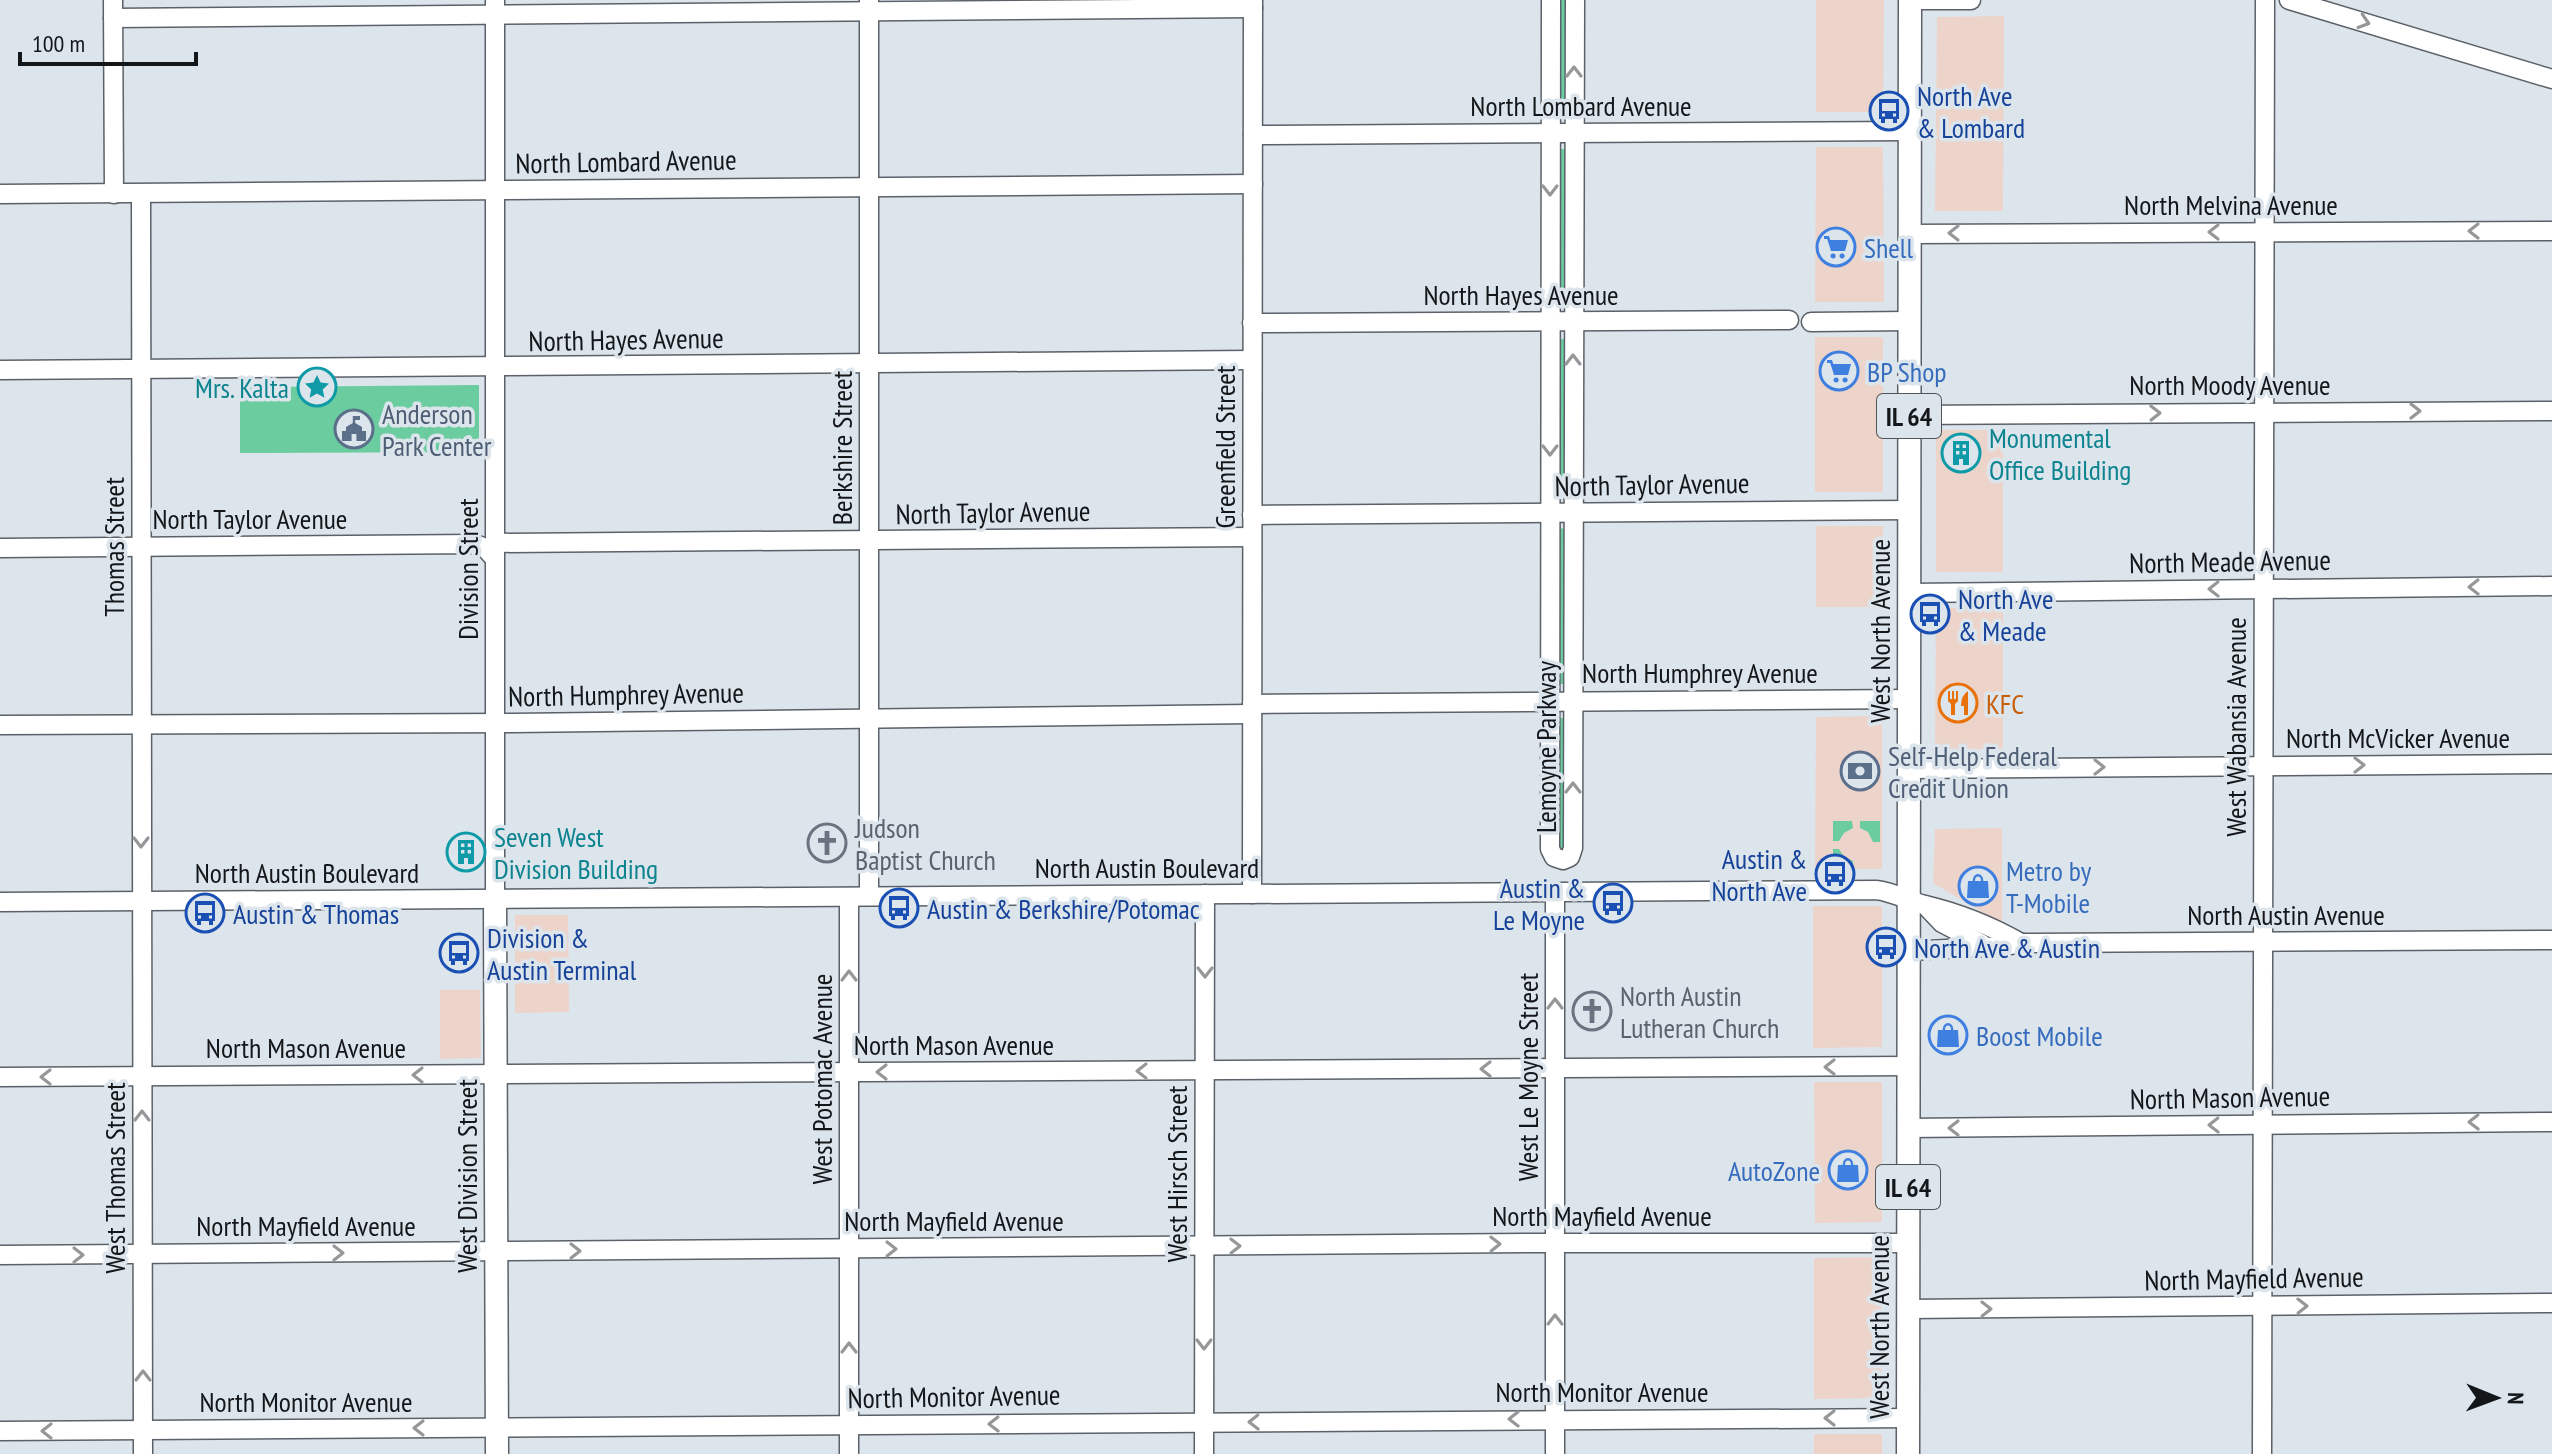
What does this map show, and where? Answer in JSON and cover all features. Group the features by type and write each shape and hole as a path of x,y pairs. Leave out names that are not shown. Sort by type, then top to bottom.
{"main road":[{"name":"West North Avenue","path":"1908,1454 1908,951 1917,902 1909,769 1910,0"},
{"name":"West Division Street","path":"495,899 497,1454"}],"street":[{"name":"Lemoyne Parkway","path":"1551,0 1550,849 1554,857 1563,860 1570,857 1573,848 1575,0"},
{"path":"1910,0 1971,0"},
{"name":"West Wabansia Avenue","path":"2262,1454 2265,0"},
{"path":"2289,0 2552,79"},
{"path":"114,194 113,9 1253,4"},
{"name":"Greenfield Street","path":"1252,894 1253,4"},
{"name":"Berkshire Street","path":"869,5 869,896"},
{"name":"Division Street","path":"495,6 495,368 488,549 496,723 495,899"},
{"name":"North Lombard Avenue","path":"1253,135 1910,131"},
{"name":"North Lombard Avenue","path":"0,194 1253,184"},
{"name":"Thomas Street","path":"141,194 142,901"},
{"name":"North Melvina Avenue","path":"1910,234 2552,231"},
{"name":"North Hayes Avenue","path":"1252,323 1789,320"},
{"path":"1811,322 1909,321"},
{"name":"North Hayes Avenue","path":"0,370 1252,360"},
{"name":"North Moody Avenue","path":"1909,415 2552,411"},
{"name":"North Taylor Avenue","path":"1252,515 1909,510"},
{"name":"North Taylor Avenue","path":"0,548 488,549 1252,537"},
{"name":"North Meade Avenue","path":"1909,593 2552,586"},
{"name":"North Humphrey Avenue","path":"0,725 869,718 1573,701 1909,699"},
{"name":"North McVicker Avenue","path":"1909,769 2552,764"},
{"name":"North Austin Boulevard","path":"0,902 1876,890 1917,902"},
{"name":"West Le Moyne Street","path":"1555,892 1555,1454"},
{"name":"West Hirsch Street","path":"1204,1454 1205,894"},
{"name":"West Potomac Avenue","path":"849,897 849,1454"},
{"name":"West Thomas Street","path":"142,901 143,1454"},
{"path":"1917,902 1942,923 1988,947"},
{"name":"North Austin Avenue","path":"1917,902 1947,909 2021,943"},
{"name":"North Austin Avenue","path":"1908,951 2021,943 2552,940"},
{"name":"North Mason Avenue","path":"0,1077 1908,1066"},
{"name":"North Mason Avenue","path":"1908,1128 2552,1122"},
{"name":"North Mayfield Avenue","path":"0,1255 1908,1243"},
{"name":"North Mayfield Avenue","path":"1908,1309 2552,1303"},
{"name":"North Monitor Avenue","path":"0,1431 1908,1418"}],"shaded area":[{"path":"1816,0 1884,0 1883,112 1816,112"},
{"path":"2004,16 2003,211 1935,211 1937,17"},
{"path":"1816,147 1883,147 1884,302 1815,302"},
{"path":"1815,337 1883,337 1883,492 1815,492"},
{"path":"1936,430 2003,430 2003,572 1936,572"},
{"path":"1816,526 1883,526 1882,607 1816,607"},
{"path":"2003,607 2003,749 1935,749 1936,608"},
{"path":"1882,716 1882,869 1815,869 1816,717"},
{"path":"2002,828 2002,924 1933,883 1935,829"},
{"path":"1813,906 1882,906 1882,1047 1813,1048"},
{"path":"515,915 568,915 569,1012 515,1013"},
{"path":"440,990 480,990 481,1058 440,1059"},
{"path":"1814,1082 1882,1082 1882,1222 1815,1223"},
{"path":"1882,1257 1881,1398 1814,1399 1814,1258"},
{"path":"1814,1434 1882,1434 1882,1454 1814,1454"}],"green space":[{"path":"1557,0 1570,0 1570,115 1557,115"},
{"path":"1557,149 1570,149 1570,304 1557,305"},
{"path":"1557,339 1570,339 1569,494 1556,494"},
{"path":"479,385 479,452 240,453 240,387"},
{"path":"1557,528 1570,529 1569,684 1556,684"},
{"path":"1557,718 1570,718 1565,852 1558,850"},
{"path":"1833,821 1852,821 1853,828 1844,833 1839,841 1833,841"},
{"path":"1860,821 1880,821 1880,842 1873,842 1868,832 1860,828"},
{"path":"1833,849 1839,849 1844,857 1853,861 1853,868 1833,868"}],"place":[{"name":"North Ave & Lombard","path":"1889,111"},
{"name":"Shell","path":"1836,247"},
{"name":"BP Shop","path":"1839,371"},
{"name":"Mrs. Kalta","path":"317,387"},
{"name":"Anderson Park Center","path":"354,429"},
{"name":"Monumental Office Building","path":"1961,453"},
{"name":"North Ave & Meade","path":"1930,614"},
{"name":"KFC","path":"1958,703"},
{"name":"Self-Help Federal Credit Union","path":"1860,771"},
{"name":"Judson Baptist Church","path":"827,843"},
{"name":"Seven West Division Building","path":"466,852"},
{"name":"Austin & North Ave","path":"1835,874"},
{"name":"Metro by T-Mobile","path":"1978,886"},
{"name":"Austin & Le Moyne","path":"1613,903"},
{"name":"Austin & Berkshire/Potomac","path":"899,908"},
{"name":"Austin & Thomas","path":"205,913"},
{"name":"North Ave & Austin","path":"1886,947"},
{"name":"Division & Austin Terminal","path":"459,953"},
{"name":"North Austin Lutheran Church","path":"1592,1011"},
{"name":"Boost Mobile","path":"1948,1035"},
{"name":"AutoZone","path":"1848,1170"}]}
